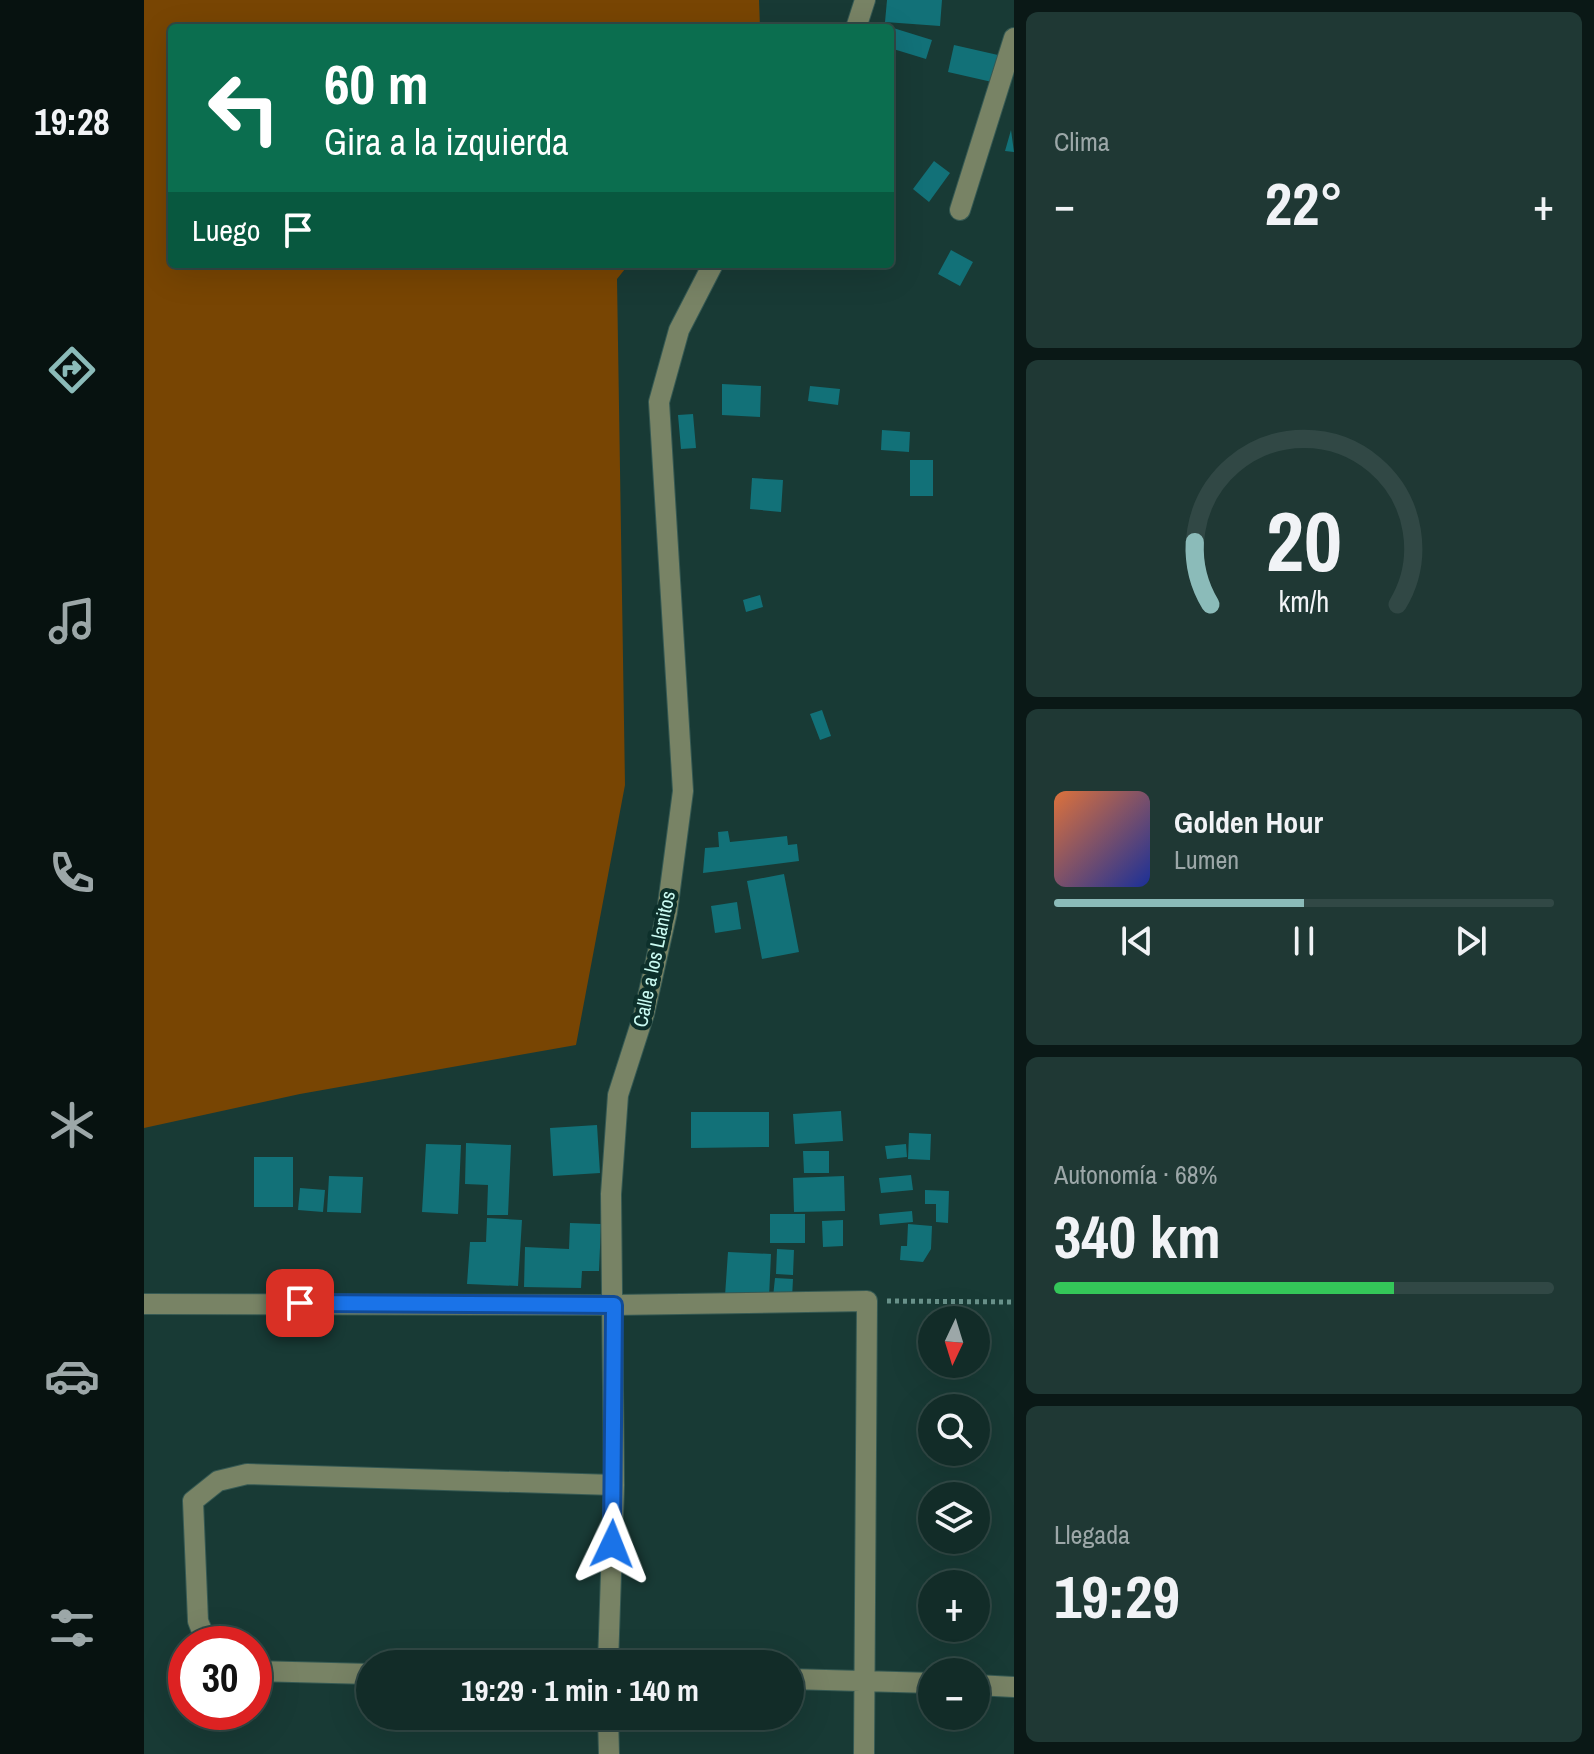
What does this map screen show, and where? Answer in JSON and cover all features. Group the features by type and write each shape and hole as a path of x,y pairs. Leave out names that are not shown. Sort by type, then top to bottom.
{"street":[{"path":"857,24 865,0"},
{"path":"960,210 1014,38"},
{"name":"Calle a los Llanitos","path":"608,1650 614,1485 611,1194 618,1095 644,1014 667,912 683,791 659,402 679,330 711,268"},
{"path":"144,1304 614,1305 867,1301 864,1754"},
{"path":"200,1626 193,1501 218,1481 247,1474 614,1485"},
{"path":"272,1671 356,1674"},
{"path":"804,1679 918,1682"},
{"path":"990,1686 1014,1687"},
{"path":"608,1730 609,1754"}],"path":[{"path":"867,1301 1014,1302"}],"shaded area":[{"path":"144,0 759,0 760,24 168,24 168,268 626,268 617,279 625,785 576,1045 300,1094 144,1128"}],"building":[{"path":"887,0 942,0 940,26 885,22"},
{"path":"894,28 932,40 926,59 894,49"},
{"path":"954,45 998,55 992,82 948,72"},
{"path":"1011,130 1014,152 1005,151"},
{"path":"934,161 950,173 929,202 913,189"},
{"path":"951,250 973,262 960,286 938,274"},
{"path":"722,384 761,386 760,417 722,415"},
{"path":"810,386 840,389 838,405 808,401"},
{"path":"693,414 696,448 681,449 678,415"},
{"path":"882,430 910,432 909,452 881,450"},
{"path":"910,460 933,460 933,496 910,496"},
{"path":"752,478 783,480 781,512 750,509"},
{"path":"760,595 763,607 746,612 743,600"},
{"path":"822,710 831,736 820,740 810,714"},
{"path":"728,831 730,842 787,836 788,845 797,844 799,861 703,873 705,848 719,847 718,832"},
{"path":"784,874 799,952 762,959 747,881"},
{"path":"737,902 741,929 715,933 711,906"},
{"path":"841,1111 843,1141 795,1144 793,1114"},
{"path":"691,1112 769,1112 769,1147 691,1148"},
{"path":"597,1125 600,1173 553,1176 550,1128"},
{"path":"909,1133 931,1134 930,1160 908,1159"},
{"path":"466,1143 511,1145 508,1215 487,1215 488,1185 465,1184"},
{"path":"426,1144 461,1145 458,1214 422,1212"},
{"path":"906,1144 907,1157 887,1159 885,1146"},
{"path":"803,1151 829,1151 829,1173 804,1173"},
{"path":"254,1157 293,1157 293,1207 254,1207"},
{"path":"911,1175 913,1190 881,1193 879,1178"},
{"path":"329,1176 363,1177 361,1213 327,1212"},
{"path":"844,1176 845,1211 794,1212 793,1178"},
{"path":"300,1188 325,1190 323,1212 298,1210"},
{"path":"925,1190 949,1191 948,1223 936,1222 936,1204 925,1204"},
{"path":"912,1211 913,1222 880,1225 879,1214"},
{"path":"770,1214 805,1214 805,1243 770,1243"},
{"path":"487,1218 522,1220 518,1286 467,1284 470,1242 486,1242"},
{"path":"843,1220 843,1246 823,1247 822,1221"},
{"path":"570,1223 601,1224 599,1271 582,1271 581,1288 524,1287 525,1247 569,1249"},
{"path":"908,1224 932,1226 931,1249 923,1262 900,1260 901,1246 907,1246"},
{"path":"777,1249 794,1250 793,1275 776,1274"},
{"path":"728,1252 771,1254 769,1298 725,1296"},
{"path":"775,1278 793,1279 792,1298 773,1297"}],"route":[{"path":"300,1303 614,1305 612,1544"}]}
